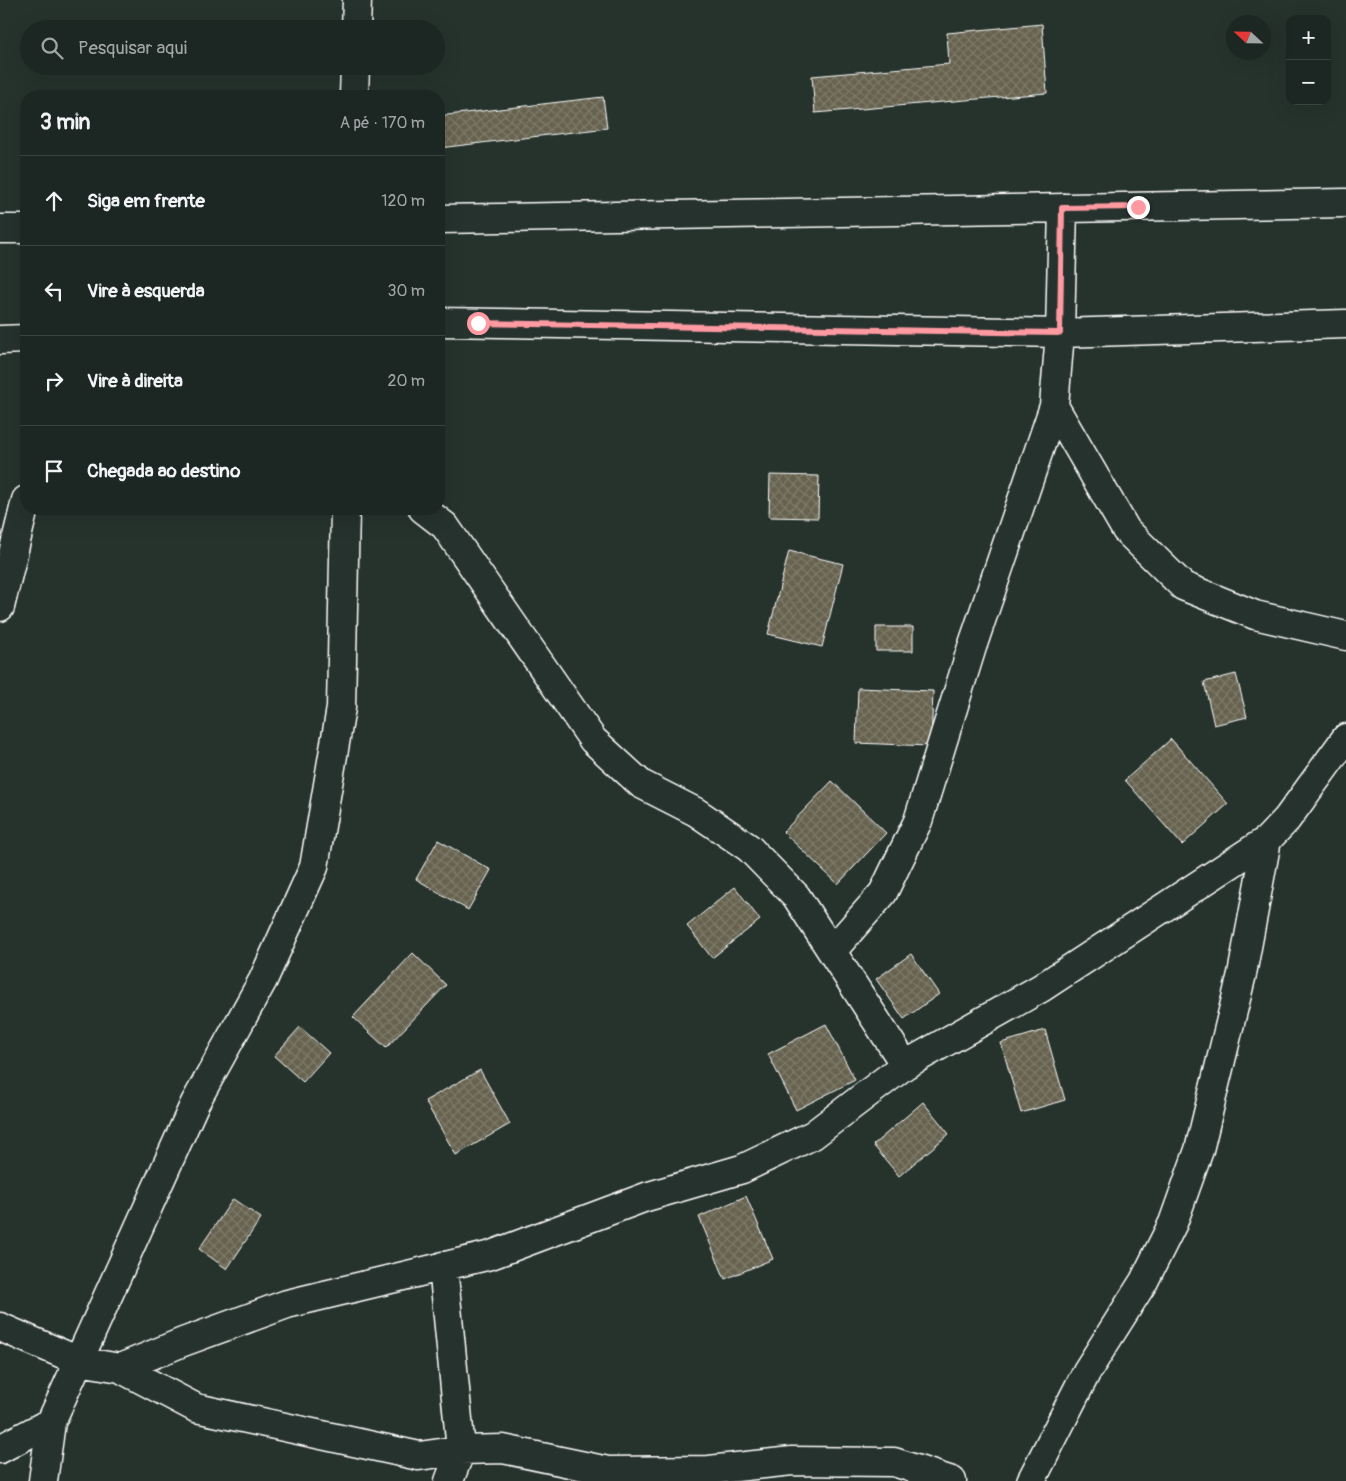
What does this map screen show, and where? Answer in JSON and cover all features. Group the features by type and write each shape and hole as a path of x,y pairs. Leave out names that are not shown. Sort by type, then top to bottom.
{"street":[{"path":"356,20 357,0"},
{"path":"354,90 355,75"},
{"path":"445,220 1346,204"},
{"path":"832,950 883,892 918,821 972,647 1054,406 1060,333 1062,208"},
{"path":"0,229 20,229"},
{"path":"445,322 1060,333 1346,324"},
{"path":"0,340 20,339"},
{"path":"1054,406 1126,530 1183,586 1255,615 1346,636"},
{"path":"0,607 23,515"},
{"path":"43,1481 51,1422 195,1103 263,980 314,866 341,708 345,515"},
{"path":"430,515 445,526 593,740 642,784 696,812 749,848 796,896 905,1065"},
{"path":"120,1368 183,1342 287,1304 491,1255 646,1197 742,1169 813,1134 905,1065 1040,988 1267,840 1286,819 1346,738"},
{"path":"1031,1481 1087,1371 1144,1281 1173,1224 1199,1150 1231,1020 1242,974 1267,840"},
{"path":"443,1266 461,1450 449,1481"},
{"path":"0,1327 79,1361 120,1368 196,1408 419,1456 461,1450 502,1449 608,1471 790,1471 894,1462 952,1481"},
{"path":"0,1449 51,1422"}],"building":[{"path":"1042,24 1047,93 815,113 812,76 949,64 947,33"},
{"path":"603,97 607,128 445,147 445,115"},
{"path":"770,475 819,476 818,518 769,517"},
{"path":"789,551 843,564 822,647 768,634"},
{"path":"876,627 913,627 913,651 876,651"},
{"path":"1236,674 1247,717 1214,725 1204,682"},
{"path":"858,688 933,691 931,746 856,743"},
{"path":"1171,739 1228,804 1182,845 1125,780"},
{"path":"832,781 886,833 838,884 783,832"},
{"path":"438,840 491,870 468,910 416,879"},
{"path":"735,887 760,920 712,958 687,926"},
{"path":"413,953 446,985 386,1048 353,1017"},
{"path":"911,954 939,994 904,1019 876,979"},
{"path":"826,1024 855,1080 796,1110 768,1054"},
{"path":"300,1027 329,1053 303,1082 274,1056"},
{"path":"1045,1030 1065,1100 1021,1113 1001,1043"},
{"path":"480,1070 510,1124 456,1155 425,1101"},
{"path":"923,1102 949,1134 899,1176 873,1145"},
{"path":"746,1196 773,1259 725,1279 699,1217"},
{"path":"233,1199 261,1218 227,1269 199,1249"}],"route":[{"path":"478,323 1060,333 1062,208 1138,207"}]}
